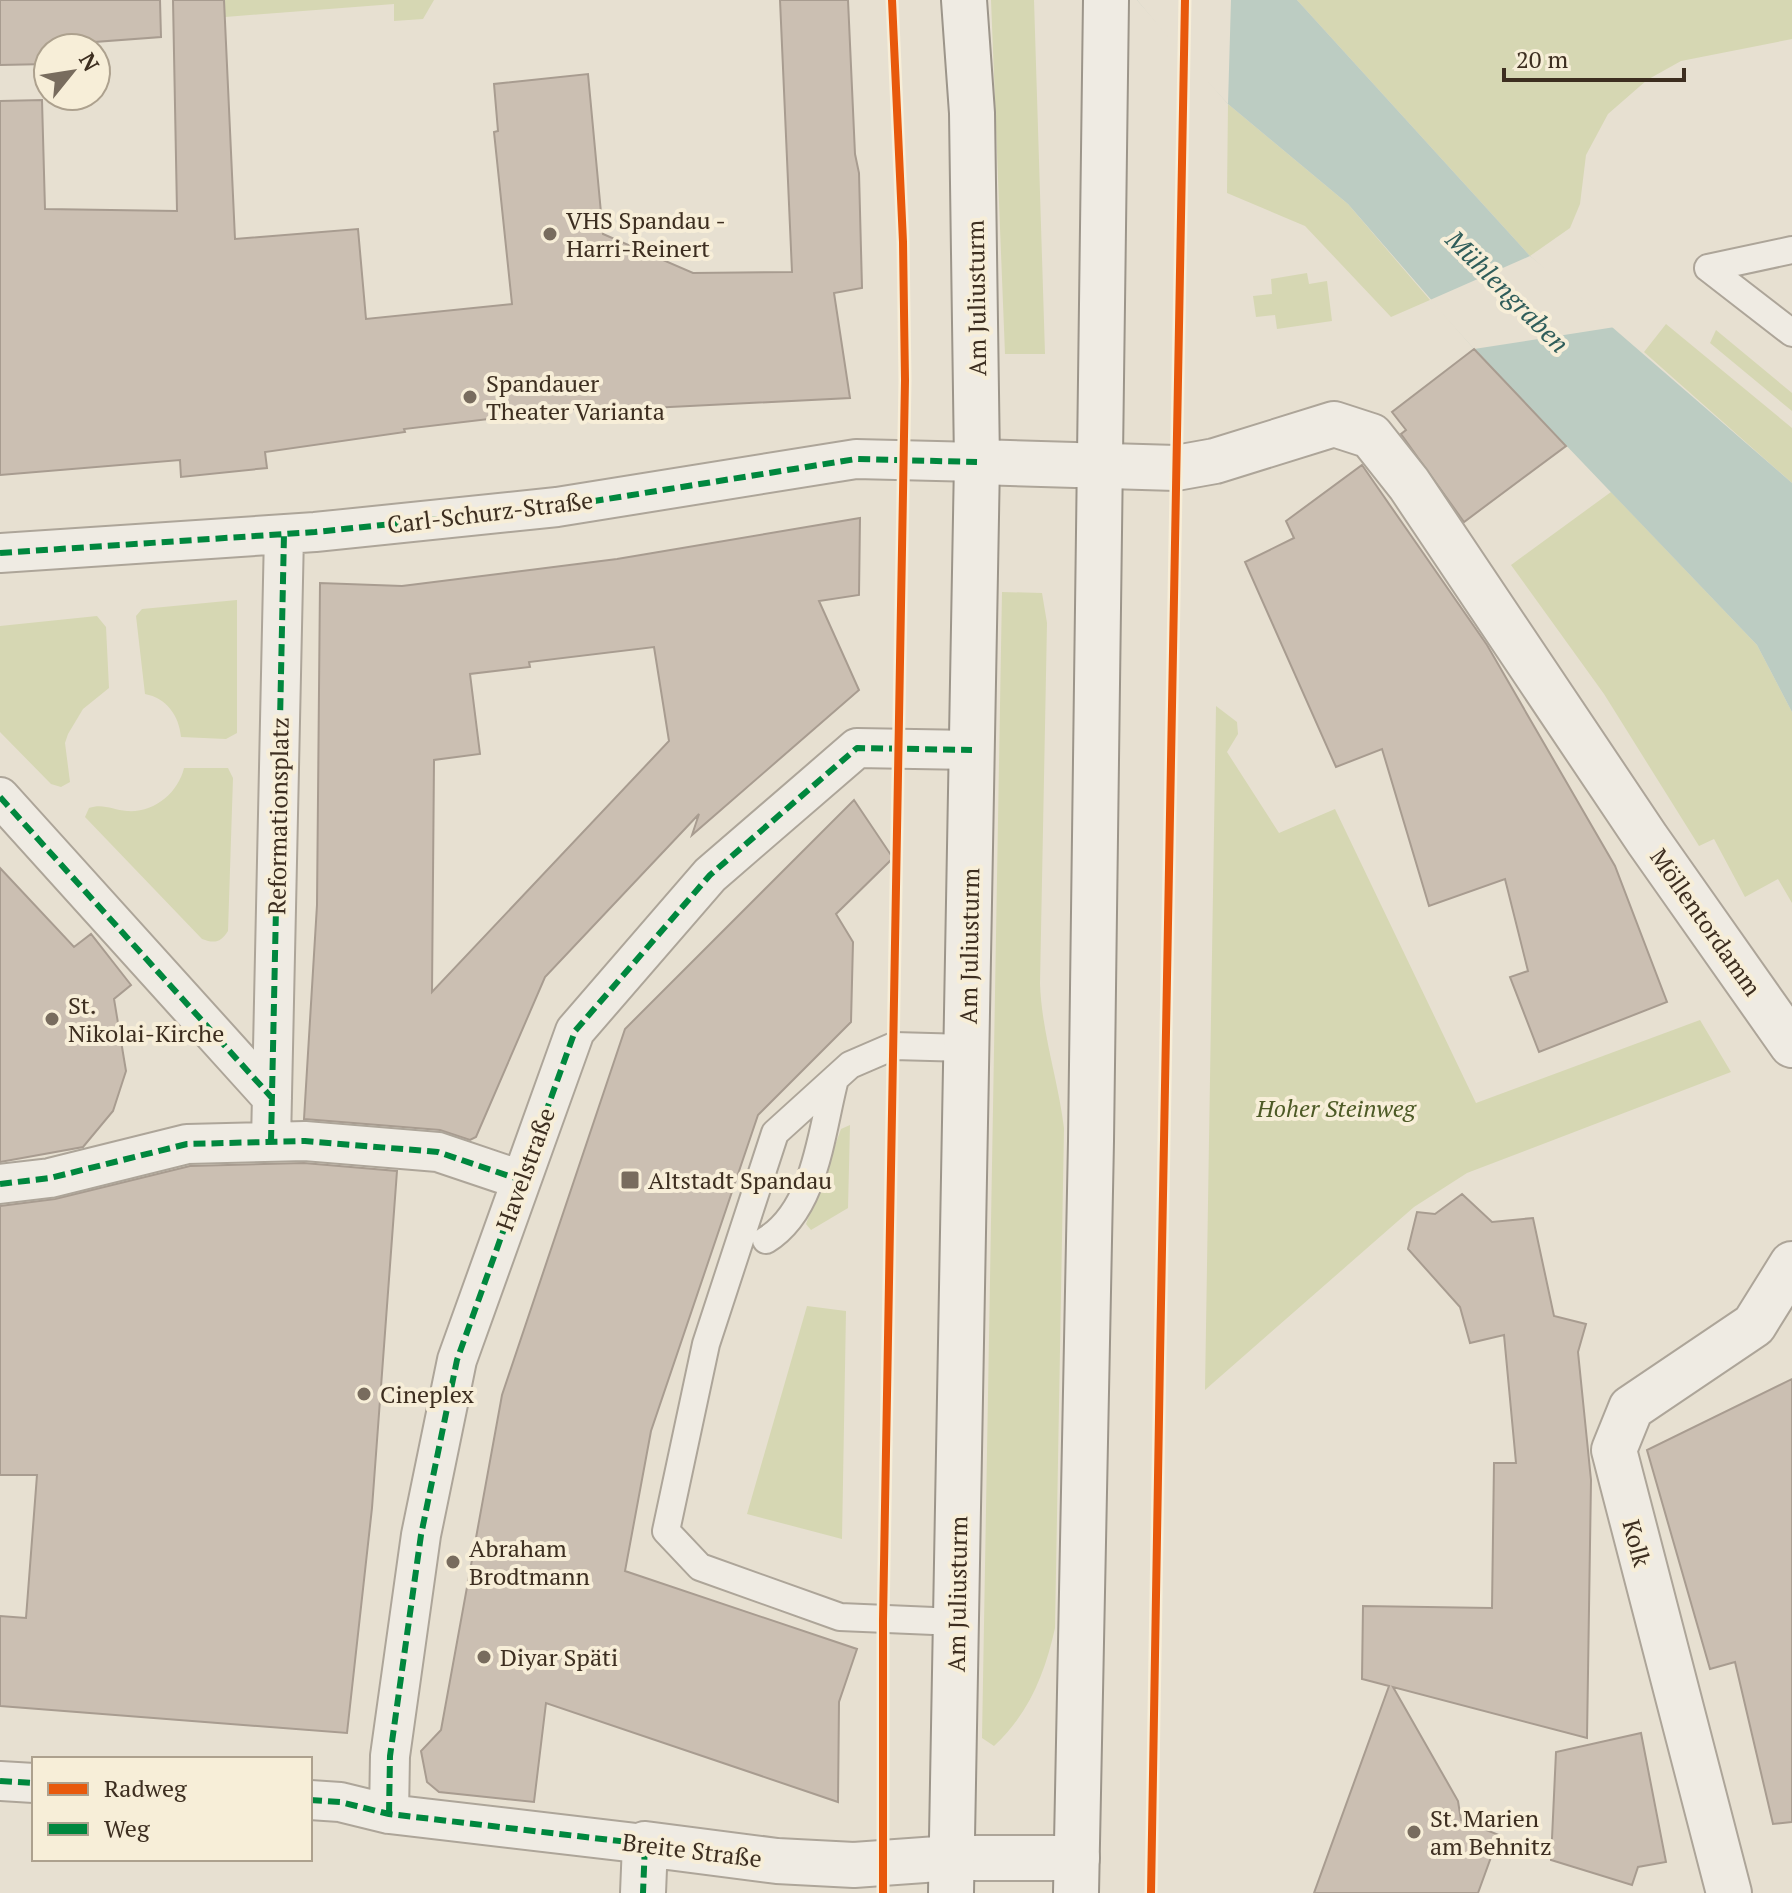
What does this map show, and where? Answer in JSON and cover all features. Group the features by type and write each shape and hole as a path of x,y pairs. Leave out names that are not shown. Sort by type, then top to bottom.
{"main road":[{"name":"Am Juliusturm","path":"952,1876 977,462 972,113 964,0"},
{"path":"1076,1876 1106,0"},
{"name":"Möllentordamm","path":"1100,468 1176,468 1215,461 1334,424 1371,436 1409,484 1647,839 1792,1045"},
{"path":"977,462 1100,468"},
{"name":"Kolk","path":"1729,1893 1614,1450 1631,1408 1754,1325 1792,1264"},
{"path":"643,1893 645,1844"},
{"name":"Breite Straße","path":"645,1844 777,1861 854,1865 952,1876 1076,1876"}],"street":[{"name":"Carl-Schurz-Straße","path":"0,553 284,534 557,507 856,459 977,462"},
{"name":"Reformationsplatz","path":"271,1142 284,534"},
{"name":"Havelstraße","path":"389,1814 390,1756 421,1535 457,1360 575,1031 710,875 857,748 972,750"},
{"path":"0,797 272,1098"},
{"path":"0,1184 50,1178 187,1144 271,1142 438,1152 521,1180"},
{"path":"0,1781 32,1783"},
{"name":"Breite Straße","path":"312,1800 340,1802 389,1814 645,1844"}],"lane":[{"path":"1792,250 1708,268 1792,333"},
{"path":"957,1622 840,1617 700,1567 666,1531 706,1344 775,1133 850,1065 894,1046 967,1048"},
{"path":"766,1240 781,1231 796,1211 811,1175 835,1079"}],"green space":[{"path":"223,0 434,0 423,19 394,21 394,4 225,17"},
{"path":"991,0 1034,0 1045,354 1005,354"},
{"path":"1297,0 1792,0 1792,39 1681,61 1647,80 1608,114 1586,155 1580,204 1570,228 1530,256"},
{"path":"1228,104 1348,204 1430,300 1391,317 1305,226 1227,193"},
{"path":"1307,273 1309,284 1327,281 1332,321 1277,329 1275,315 1256,317 1253,296 1272,294 1271,279"},
{"path":"1666,324 1792,428 1792,483 1644,352"},
{"path":"1716,330 1792,393 1792,411 1710,343"},
{"path":"1611,492 1757,645 1792,712 1792,903 1778,879 1745,897 1714,839 1699,846 1604,694 1511,565"},
{"path":"1002,592 1042,593 1047,623 1040,984 1064,1128 1055,1628 1034,1692 1017,1720 994,1746 982,1738"},
{"path":"237,600 237,733 226,739 181,737 170,709 159,699 145,694 136,616 142,609"},
{"path":"97,616 106,627 109,688 83,709 68,734 65,743 70,782 61,787 51,784 0,732 0,626"},
{"name":"Hoher Steinweg","path":"1216,706 1237,722 1238,734 1227,752 1279,833 1335,809 1476,1103 1700,1020 1731,1072 1467,1173 1414,1207 1205,1390"},
{"path":"184,768 228,768 233,778 228,931 217,941 202,939 85,817 89,808 94,807 137,811 155,805 176,786"},
{"path":"850,1125 848,1208 811,1230 806,1224 841,1129"},
{"path":"807,1306 846,1311 842,1539 747,1514"}],"water":[{"name":"Mühlengraben","path":"1137,0 1297,0 1530,256 1792,483 1792,712 1757,645 1474,349 1348,204 1228,104"}],"pier":[{"path":"1137,0 1231,0 1228,104 1184,56"},
{"path":"1530,256 1615,327 1474,349 1430,300"}],"building":[{"path":"0,0 160,0 161,37 112,41 112,32 32,32 32,64 0,65"},
{"path":"173,0 224,0 235,239 358,229 366,319 512,304 494,132 498,131 494,84 588,74 603,234 693,273 792,272 780,0 848,0 855,154 859,173 862,288 834,293 850,398 611,410 609,405 404,429 405,432 265,452 267,468 181,477 180,460 0,475 0,101 32,100 32,112 42,112 45,209 177,211"},
{"path":"1474,349 1566,446 1464,522 1401,434 1406,430 1392,412"},
{"path":"1362,465 1487,645 1615,866 1667,1002 1539,1052 1510,977 1528,971 1505,879 1429,906 1382,749 1336,767 1245,562 1294,538 1286,521"},
{"path":"860,518 859,595 819,601 859,690 692,835 699,814 545,977 476,1137 470,1140 440,1130 304,1119 317,905 320,583 402,586 617,559","holes":["654,647 669,741 432,992 434,760 480,754 470,674 530,667 529,662"]},
{"path":"854,800 893,858 836,914 853,942 851,1022 758,1115 651,1431 625,1571 857,1649 839,1702 838,1802 546,1703 534,1802 439,1792 427,1782 421,1751 441,1730 502,1395 625,1029"},
{"name":"St. Nikolai-Kirche","path":"0,868 74,947 91,934 131,985 114,999 126,1071 113,1111 83,1147 0,1162"},
{"path":"304,1163 397,1171 372,1508 347,1733 0,1706 0,1616 26,1618 37,1475 0,1475 0,1206 55,1199 190,1166"},
{"path":"1462,1194 1492,1222 1533,1218 1554,1316 1586,1324 1578,1352 1591,1480 1587,1738 1393,1687 1458,1801 1461,1820 1499,1835 1478,1893 1314,1893 1389,1686 1362,1679 1363,1606 1492,1608 1494,1463 1516,1463 1504,1335 1470,1343 1460,1307 1408,1249 1417,1212 1435,1214"},
{"path":"1792,1379 1792,1822 1773,1824 1735,1662 1710,1669 1647,1450"},
{"path":"1641,1733 1666,1862 1638,1867 1632,1885 1551,1860 1556,1752"}],"marked path":[{"path":"0,553 315,532 557,507 856,459 977,462"},
{"path":"271,1142 284,534"},
{"path":"389,1814 390,1756 421,1535 457,1360 575,1031 710,875 857,748 972,750"},
{"path":"0,797 272,1098"},
{"path":"0,1184 50,1178 187,1144 305,1141 438,1152 521,1180"},
{"path":"0,1781 32,1783"},
{"path":"312,1800 340,1802 389,1814 645,1844 643,1893"}],"cycle path":[{"path":"883,1893 883,1620 905,380 903,242 892,0"},
{"path":"1151,1893 1185,0"}],"place":[{"name":"VHS Spandau - Harri-Reinert","path":"550,234"},
{"name":"Spandauer Theater Varianta","path":"470,397"},
{"name":"St. Nikolai-Kirche","path":"52,1019"},
{"name":"Altstadt Spandau","path":"630,1180"},
{"name":"Cineplex","path":"364,1394"},
{"name":"Abraham Brodtmann","path":"453,1562"},
{"name":"Diyar Späti","path":"484,1657"},
{"name":"St. Marien am Behnitz","path":"1414,1832"}]}
